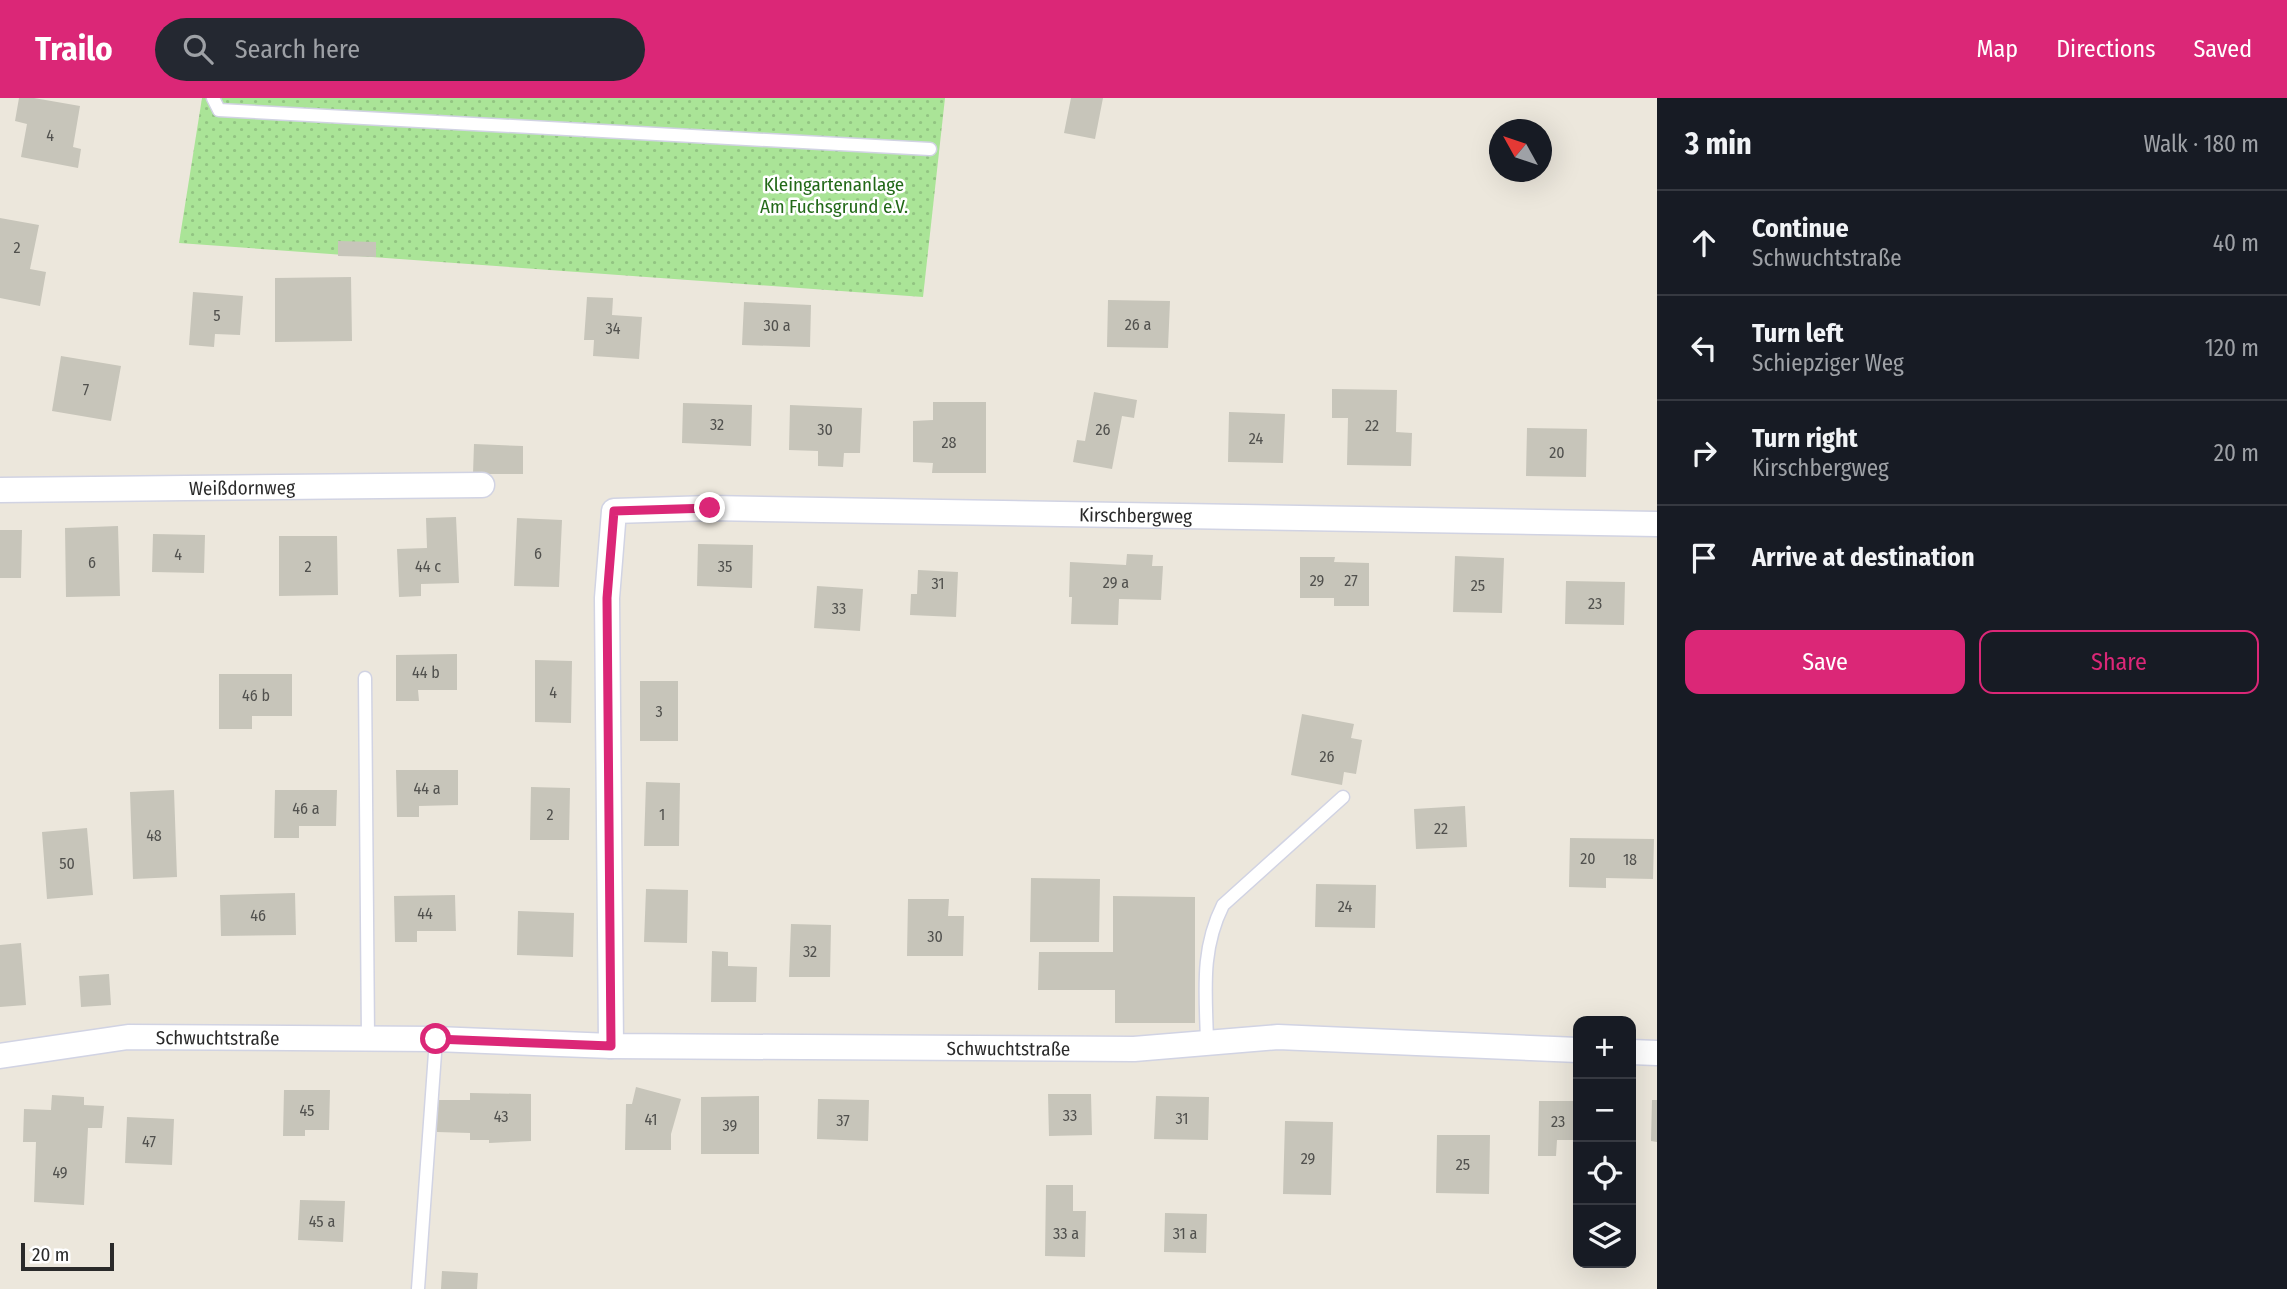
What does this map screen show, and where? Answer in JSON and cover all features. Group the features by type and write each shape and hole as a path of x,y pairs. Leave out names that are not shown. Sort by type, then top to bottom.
{"street":[{"name":"Weißdornweg","path":"0,490 482,485"},
{"name":"Kirschbergweg","path":"611,1046 607,598 614,511 710,508 1657,524"},
{"name":"Schwuchtstraße","path":"0,1056 128,1037 436,1039 611,1046 1134,1049 1278,1037 1573,1050"},
{"path":"1636,1052 1657,1053"}],"lane":[{"path":"213,98 219,110 930,149"},
{"path":"365,678 368,1038"},
{"path":"1207,1043 1206,954 1212,928 1223,905 1343,797"},
{"path":"418,1289 436,1039"}],"green space":[{"name":"Kleingartenanlage Am Fuchsgrund e.V.","path":"202,98 945,98 923,297 179,243"}],"building":[{"path":"19,98 80,106 73,147 81,149 78,168 21,157 27,124 15,121"},
{"path":"1071,98 1103,98 1095,139 1064,133"},
{"path":"0,218 39,225 30,269 46,272 40,306 0,298"},
{"path":"338,241 376,242 376,257 338,256"},
{"path":"351,277 352,341 275,342 275,278"},
{"path":"193,292 243,296 240,335 215,334 214,347 189,345"},
{"path":"587,297 613,298 612,315 642,317 639,359 593,356 594,340 584,340"},
{"path":"1108,300 1170,301 1168,348 1107,347"},
{"path":"744,302 811,305 810,347 742,345"},
{"path":"61,356 121,366 111,421 52,411"},
{"path":"1332,389 1397,390 1396,432 1412,433 1411,466 1347,465 1348,418 1332,418"},
{"path":"1094,392 1137,400 1134,418 1122,416 1112,469 1073,462 1077,440 1085,441"},
{"path":"933,402 986,402 986,473 932,473 933,463 913,462 913,421 933,420"},
{"path":"683,403 752,405 751,446 682,443"},
{"path":"790,405 862,408 860,453 844,453 843,467 818,466 818,451 789,450"},
{"path":"1229,412 1285,414 1283,463 1228,462"},
{"path":"1527,428 1587,429 1586,477 1526,476"},
{"path":"474,444 523,446 523,474 473,474"},
{"path":"456,517 459,583 421,584 421,596 399,597 397,549 427,548 426,518"},
{"path":"517,518 562,520 559,587 514,586"},
{"path":"118,526 120,596 66,597 65,528"},
{"path":"0,530 22,530 21,578 0,578"},
{"path":"153,534 205,535 204,573 152,572"},
{"path":"279,536 337,536 338,595 279,596"},
{"path":"698,544 753,545 752,588 697,586"},
{"path":"1127,554 1153,555 1152,566 1163,566 1161,600 1119,599 1118,625 1071,624 1070,562 1126,565"},
{"path":"1455,556 1504,558 1502,613 1453,612"},
{"path":"1300,557 1335,557 1334,562 1369,563 1369,606 1334,606 1334,598 1300,598"},
{"path":"918,570 958,572 956,617 910,615 911,594 917,594"},
{"path":"1566,581 1625,582 1624,625 1565,624"},
{"path":"817,586 863,589 860,631 814,628"},
{"path":"457,654 457,690 418,690 419,701 396,701 396,655"},
{"path":"535,660 572,661 571,723 535,722"},
{"path":"219,674 292,674 292,716 252,716 252,729 219,729"},
{"path":"640,681 678,681 678,741 640,741"},
{"path":"1302,714 1354,724 1351,738 1362,740 1356,774 1344,772 1342,785 1291,775"},
{"path":"396,770 458,770 458,805 419,806 419,817 397,817"},
{"path":"646,782 680,783 679,846 644,846"},
{"path":"531,787 570,788 569,840 530,840"},
{"path":"174,790 177,877 133,879 130,792"},
{"path":"275,790 337,790 336,826 299,826 299,838 274,838"},
{"path":"1465,806 1467,847 1416,849 1414,809"},
{"path":"87,828 93,895 47,899 42,832"},
{"path":"1570,838 1654,839 1653,879 1606,878 1606,888 1569,887"},
{"path":"1031,878 1100,879 1099,942 1030,942"},
{"path":"1316,884 1376,885 1375,928 1315,927"},
{"path":"646,889 688,890 687,943 644,942"},
{"path":"295,893 296,935 221,936 220,895"},
{"path":"455,895 456,931 417,931 417,942 395,942 394,896"},
{"path":"1113,896 1195,897 1195,1023 1115,1023 1115,990 1038,990 1039,952 1113,952"},
{"path":"908,899 949,899 948,916 964,916 963,956 907,956"},
{"path":"518,911 574,913 573,957 517,955"},
{"path":"791,924 831,925 830,977 789,977"},
{"path":"21,943 26,1005 0,1007 0,945"},
{"path":"712,951 728,952 728,966 757,967 756,1002 711,1002"},
{"path":"109,974 111,1005 81,1007 79,976"},
{"path":"636,1087 681,1099 671,1134 671,1150 625,1150 626,1104 632,1104"},
{"path":"284,1090 330,1090 329,1130 305,1130 305,1136 283,1136"},
{"path":"470,1093 531,1094 531,1141 489,1143 489,1140 470,1140 470,1133 437,1132 437,1100 470,1100"},
{"path":"1048,1094 1091,1094 1092,1135 1049,1136"},
{"path":"52,1095 84,1097 84,1105 104,1106 102,1128 88,1128 84,1205 34,1202 36,1142 23,1142 24,1109 51,1110"},
{"path":"759,1096 759,1154 701,1154 701,1097"},
{"path":"1156,1096 1209,1097 1208,1140 1154,1139"},
{"path":"818,1099 869,1100 868,1141 817,1139"},
{"path":"1652,1100 1657,1100 1657,1142 1651,1141"},
{"path":"1539,1101 1573,1101 1573,1140 1557,1140 1556,1156 1538,1156"},
{"path":"127,1117 174,1119 172,1165 125,1163"},
{"path":"1285,1121 1333,1122 1331,1195 1283,1194"},
{"path":"1437,1135 1490,1135 1489,1194 1436,1193"},
{"path":"1046,1185 1073,1185 1073,1211 1086,1211 1085,1257 1045,1256"},
{"path":"300,1200 345,1201 343,1242 298,1240"},
{"path":"1165,1213 1207,1214 1206,1253 1164,1252"},
{"path":"442,1271 478,1273 477,1289 441,1289"}],"route":[{"path":"436,1039 611,1046 607,598 614,511 710,508"}]}
